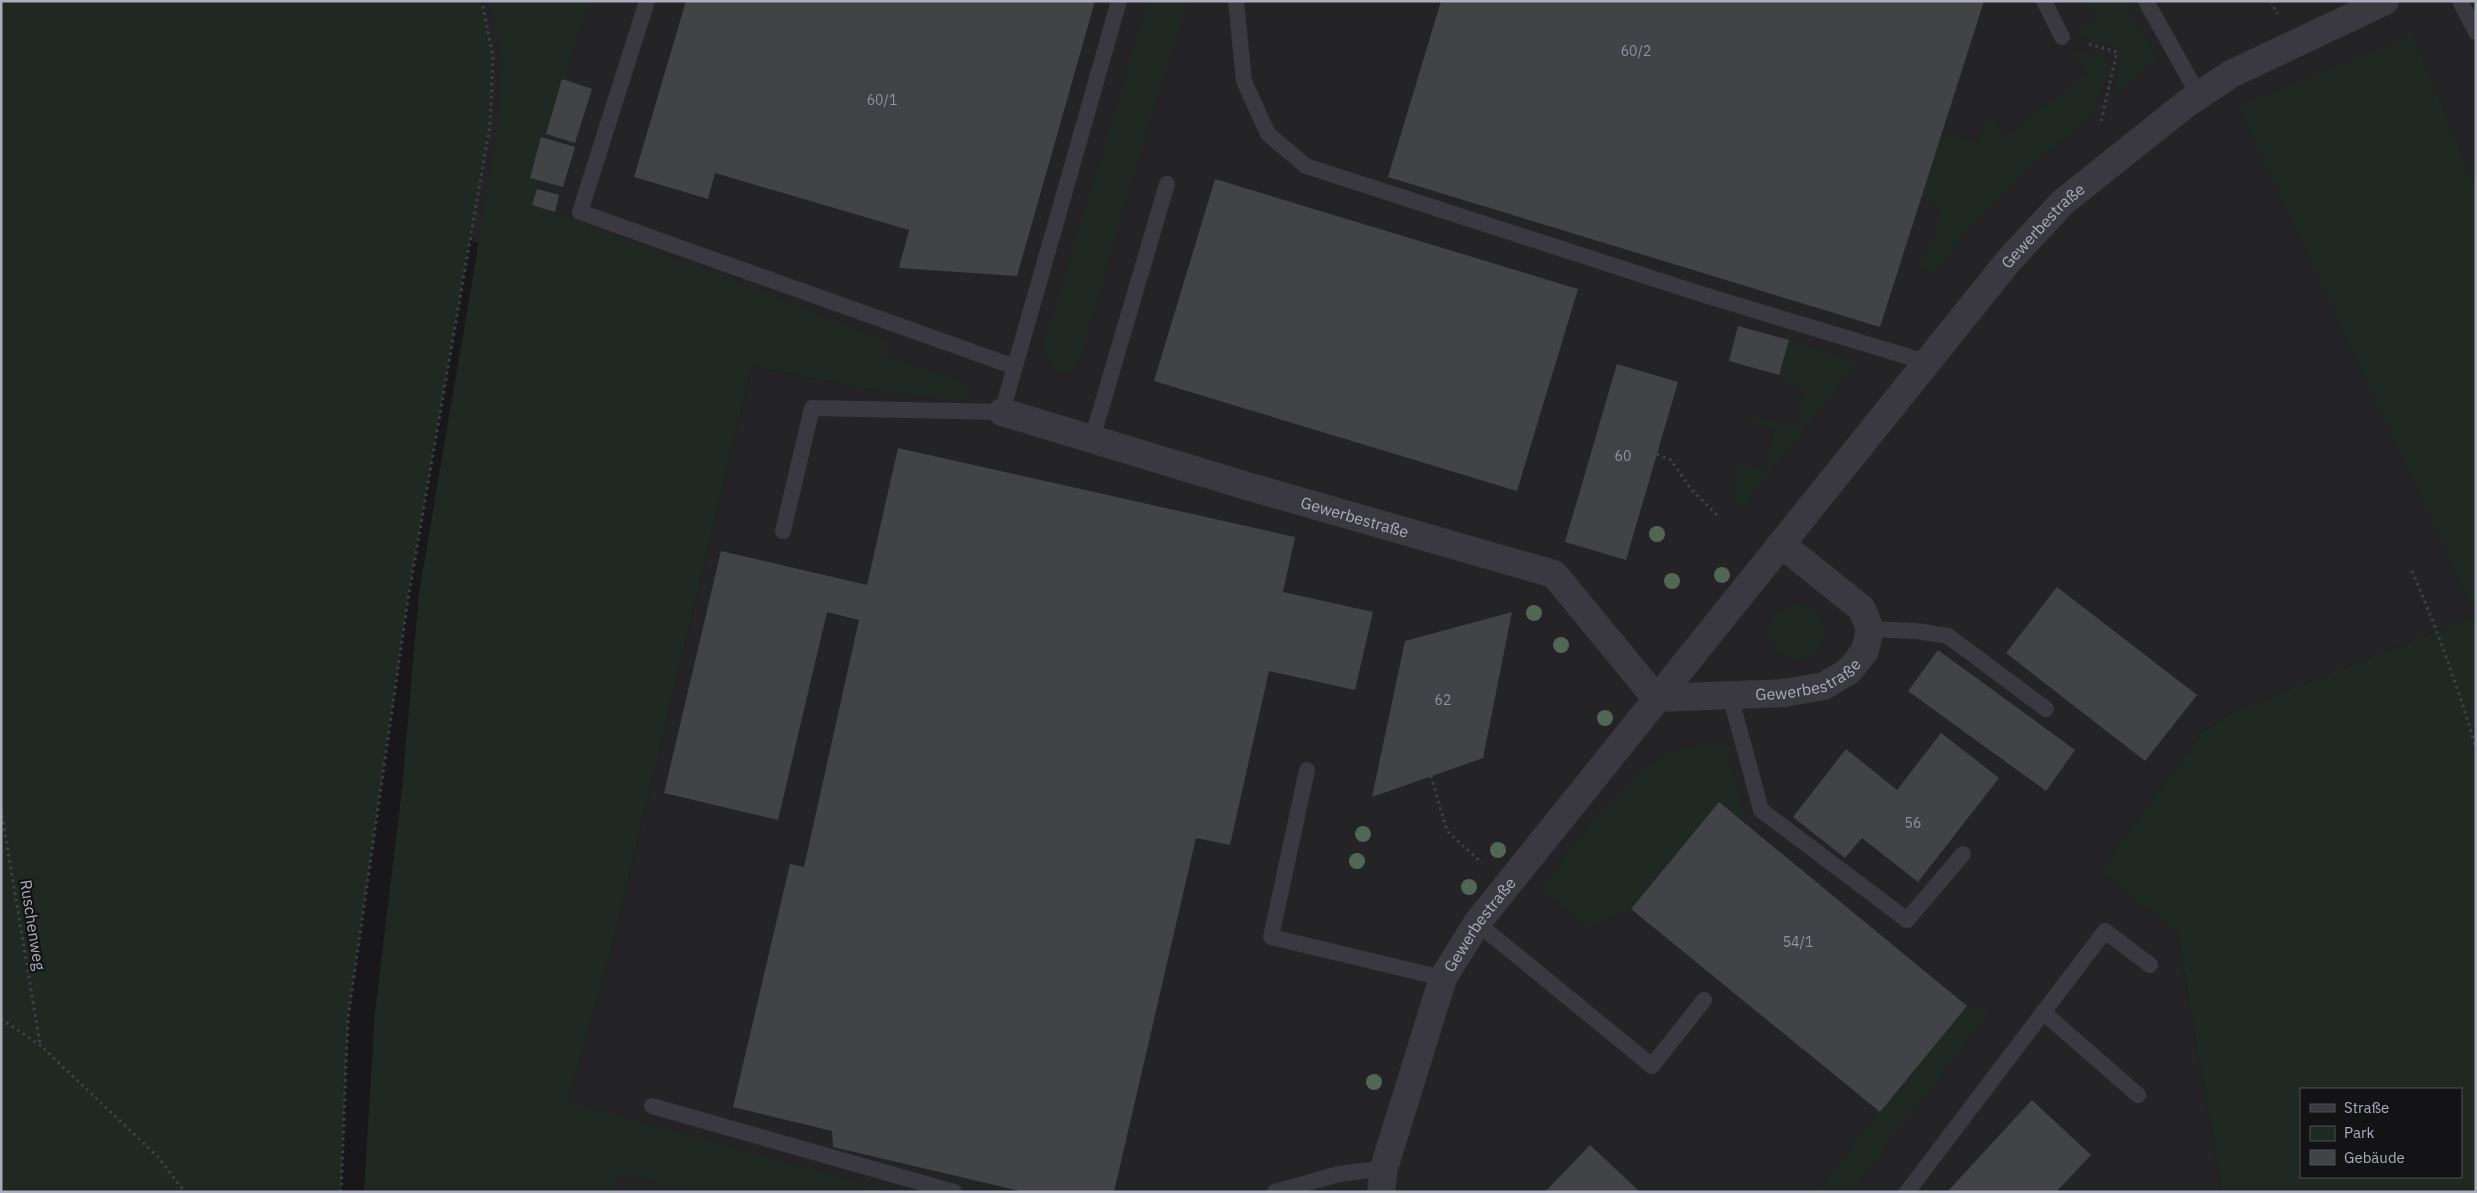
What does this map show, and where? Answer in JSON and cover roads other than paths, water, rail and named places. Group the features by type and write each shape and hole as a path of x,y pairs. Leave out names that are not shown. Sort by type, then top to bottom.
{"street":[{"name":"Gewerbestraße","path":"1382,1180 1444,978 1477,923 2010,258 2063,202 2199,96 2231,74 2385,1"},
{"name":"Gewerbestraße","path":"1002,412 1247,486 1554,574 1656,698"},
{"name":"Gewerbestraße","path":"1656,698 1784,693 1824,686 1849,670 1860,658 1865,651 1870,629 1862,609 1781,544"}],"lane":[{"path":"647,1 580,212 1015,367"},
{"path":"783,531 812,408 1002,412 1120,1"},
{"path":"1236,1 1244,81 1268,134 1306,166 1701,294 1926,362"},
{"path":"2044,1 2062,37"},
{"path":"2146,1 2199,96"},
{"path":"2460,1 2476,32"},
{"path":"1092,439 1167,184"},
{"path":"1870,629 1916,631 1948,636 2046,709"},
{"path":"1730,695 1761,810 1907,920 1963,854"},
{"path":"1307,770 1271,937 1444,978"},
{"path":"1477,923 1652,1066 1704,1000"},
{"path":"1907,1192 2106,931 2150,965"},
{"path":"2043,1012 2138,1095"},
{"path":"652,1106 954,1192"},
{"path":"1275,1192 1339,1174 1382,1180"}]}
